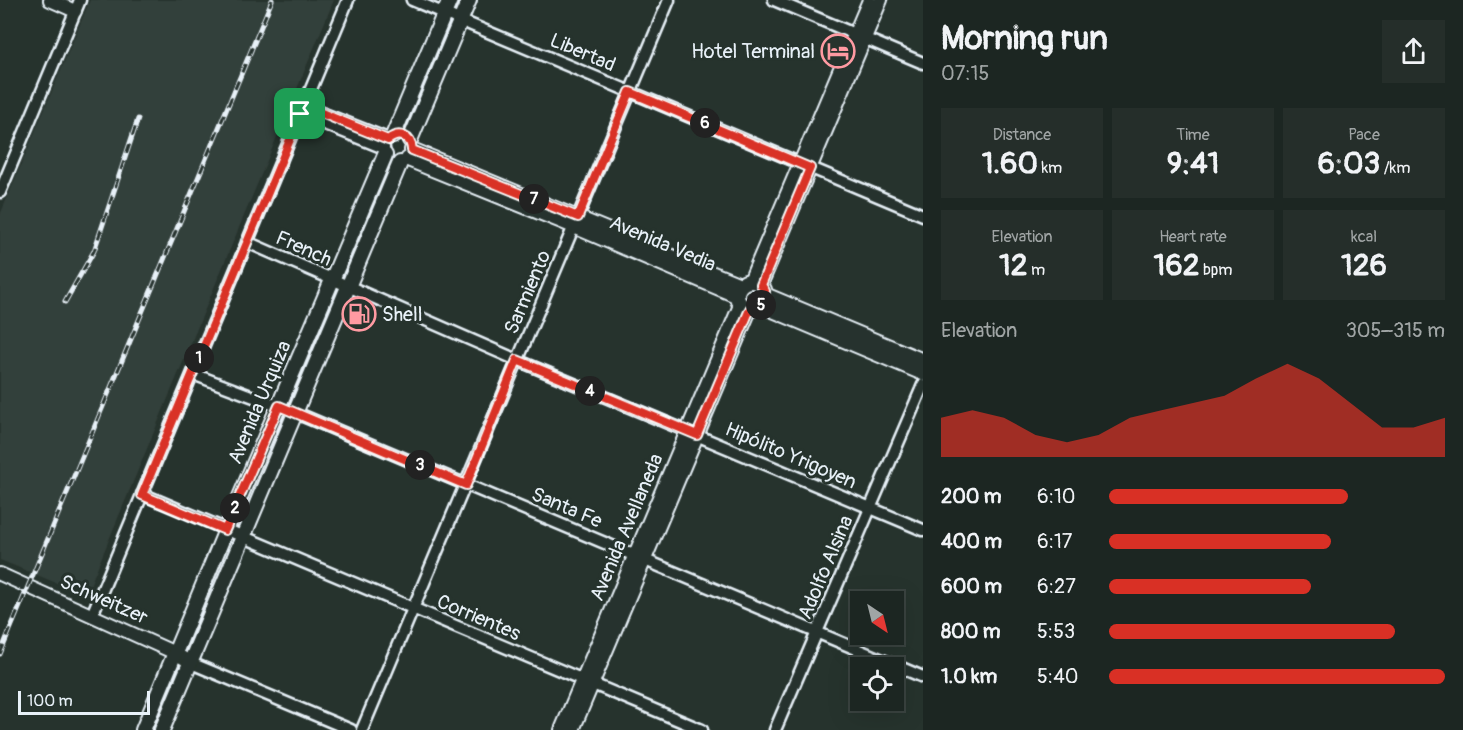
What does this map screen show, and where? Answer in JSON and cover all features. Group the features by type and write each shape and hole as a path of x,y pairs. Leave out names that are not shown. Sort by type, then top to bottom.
{"main road":[{"name":"Avenida Urquiza","path":"162,730 347,286 408,153 469,0"},
{"name":"Avenida Urquiza","path":"143,730 225,530 447,7"},
{"path":"401,135 408,153 392,162 388,145 401,135"},
{"name":"Avenida Vedia","path":"408,153 750,295 923,373"},
{"name":"Avenida Vedia","path":"750,295 923,361"}],"street":[{"path":"0,192 77,5 50,0"},
{"path":"92,615 348,0"},
{"name":"Libertad","path":"412,0 447,7 461,20 923,215"},
{"name":"Sarmiento","path":"362,730 669,0"},
{"path":"774,0 923,63"},
{"name":"Avenida Avellaneda","path":"561,730 587,682 641,558 859,36 869,0"},
{"name":"Avenida Avellaneda","path":"859,36 881,0"},
{"path":"302,110 388,145"},
{"name":"French","path":"247,242 347,286"},
{"name":"Hipólito Yrigoyen","path":"347,286 517,360 923,530"},
{"name":"Santa Fe","path":"193,374 296,413 923,677"},
{"name":"Adolfo Alsina","path":"775,730 923,385"},
{"name":"Corrientes","path":"142,495 702,730"},
{"name":"Schweitzer","path":"0,574 175,652 191,663"},
{"path":"191,663 351,730"},
{"name":"Avenida Avellaneda","path":"573,730 587,682"}],"shaded area":[{"path":"90,0 334,0 86,595 0,560 0,215"},
{"path":"443,32 448,35 405,135 399,134"},
{"path":"391,164 349,268 344,267 386,165"},
{"path":"332,295 338,298 295,398 289,397"},
{"path":"278,420 285,423 242,523 236,522"},
{"path":"226,546 233,548 191,649 187,649 184,646"},
{"path":"174,671 180,675 157,730 147,730"}],"railway":[{"path":"0,654 272,0"},
{"path":"65,302 94,251 138,119"}],"place":[{"name":"Hotel Terminal","path":"838,51"},
{"name":"Shell","path":"359,314"}],"route":[{"path":"630,92 810,168 761,285 765,291 763,302 756,308 750,309 697,435 517,360 466,485 279,406 225,530 142,495 300,114 304,106 388,140 396,135 405,136 412,144 412,150 578,217 630,92"}]}
